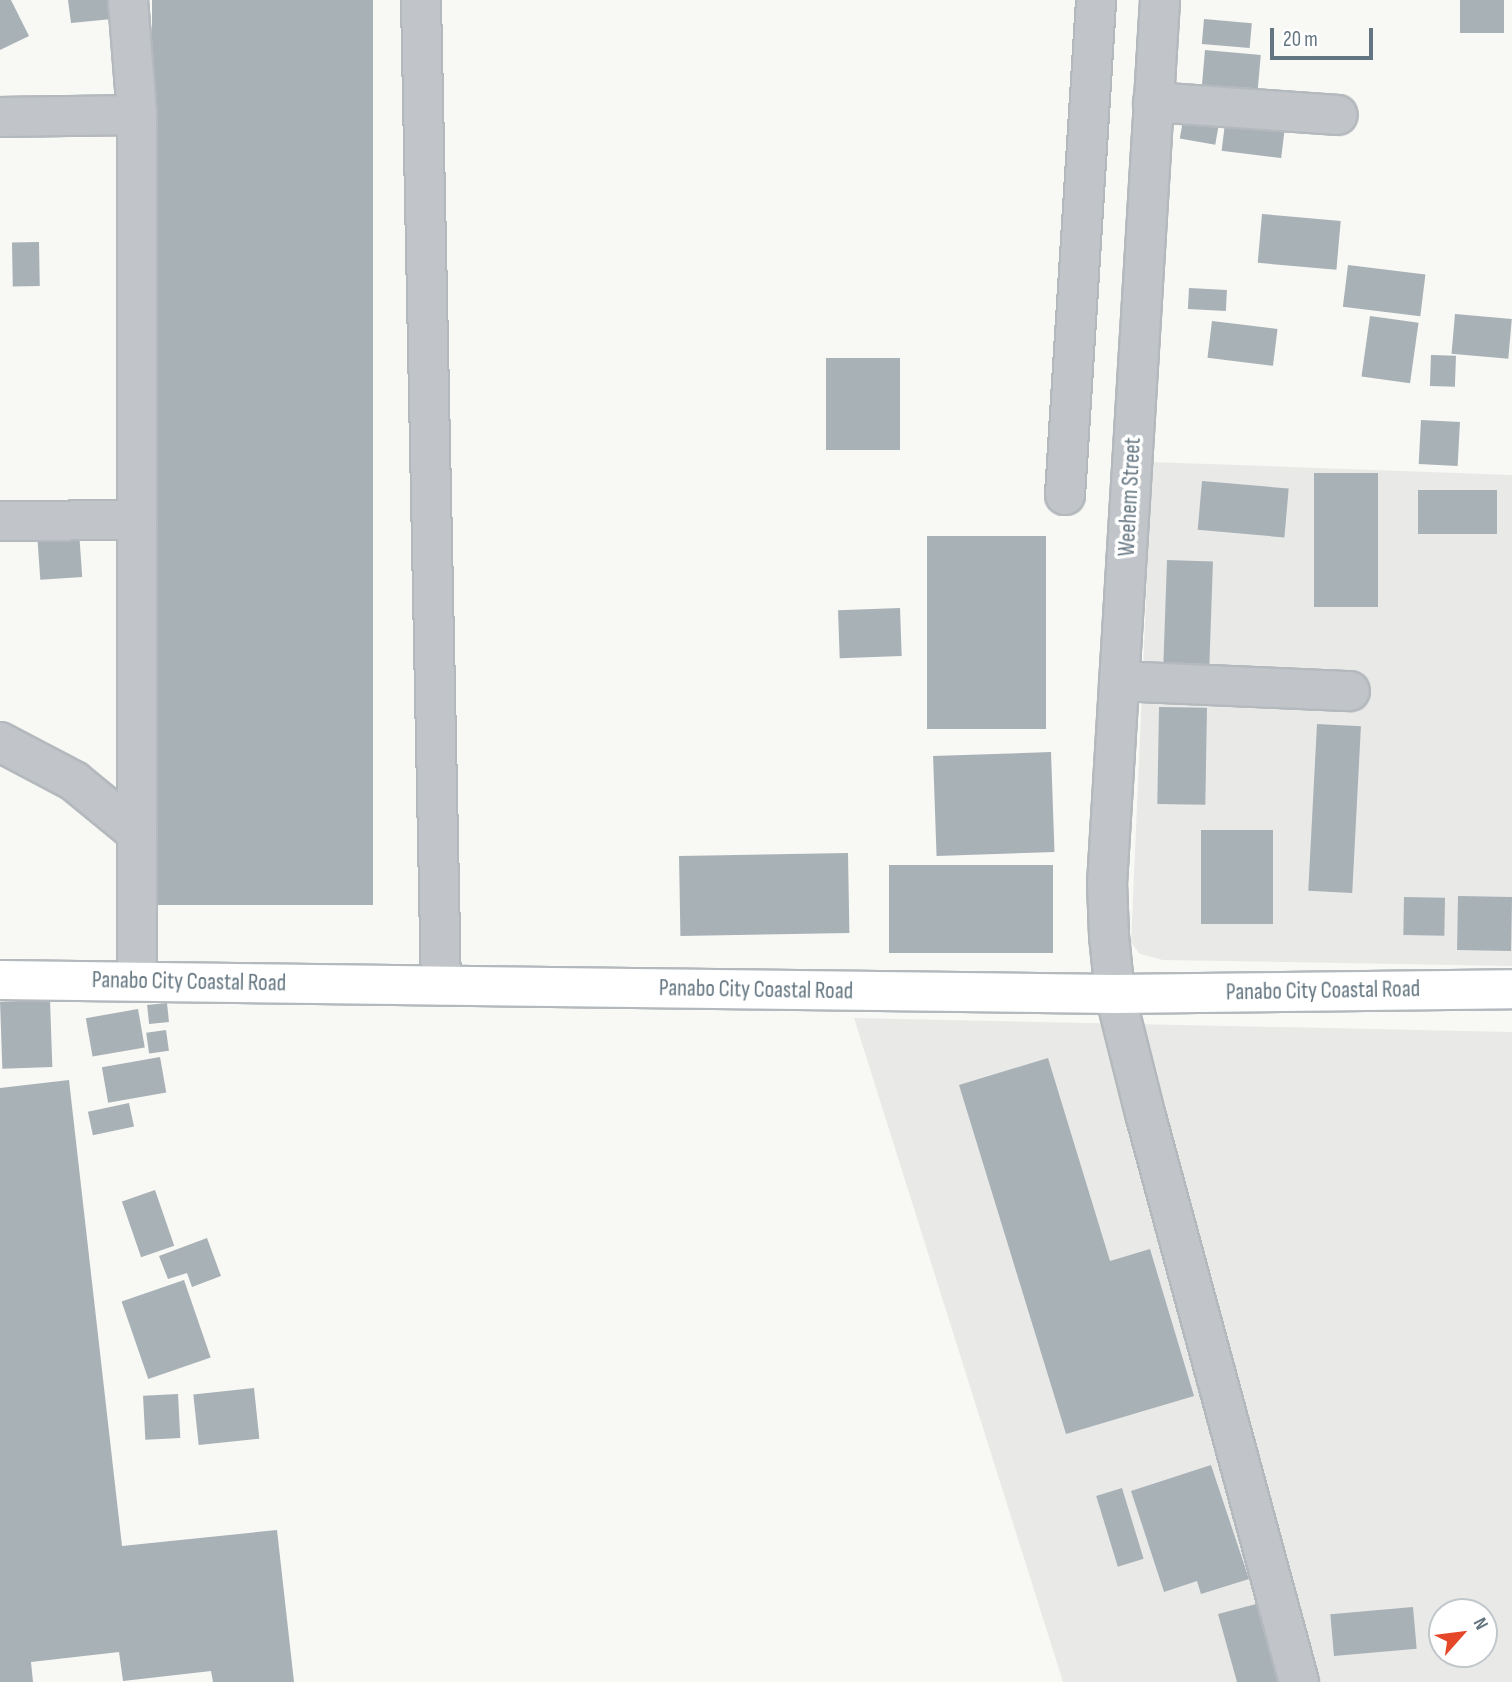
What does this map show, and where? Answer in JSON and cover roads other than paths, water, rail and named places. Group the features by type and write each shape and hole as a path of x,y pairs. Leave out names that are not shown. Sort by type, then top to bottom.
{"main road":[{"name":"Panabo City Coastal Road","path":"0,980 1115,994 1512,989"}],"street":[{"path":"128,0 137,115 137,981"},
{"path":"421,0 441,986"},
{"path":"1065,495 1096,0"},
{"name":"Weehem Street","path":"1160,0 1107,883 1115,994 1299,1682"},
{"path":"1153,102 1338,115"},
{"path":"0,117 137,115"},
{"path":"0,522 137,520"},
{"path":"1119,681 1350,691"},
{"path":"0,742 74,781 136,832"}]}
